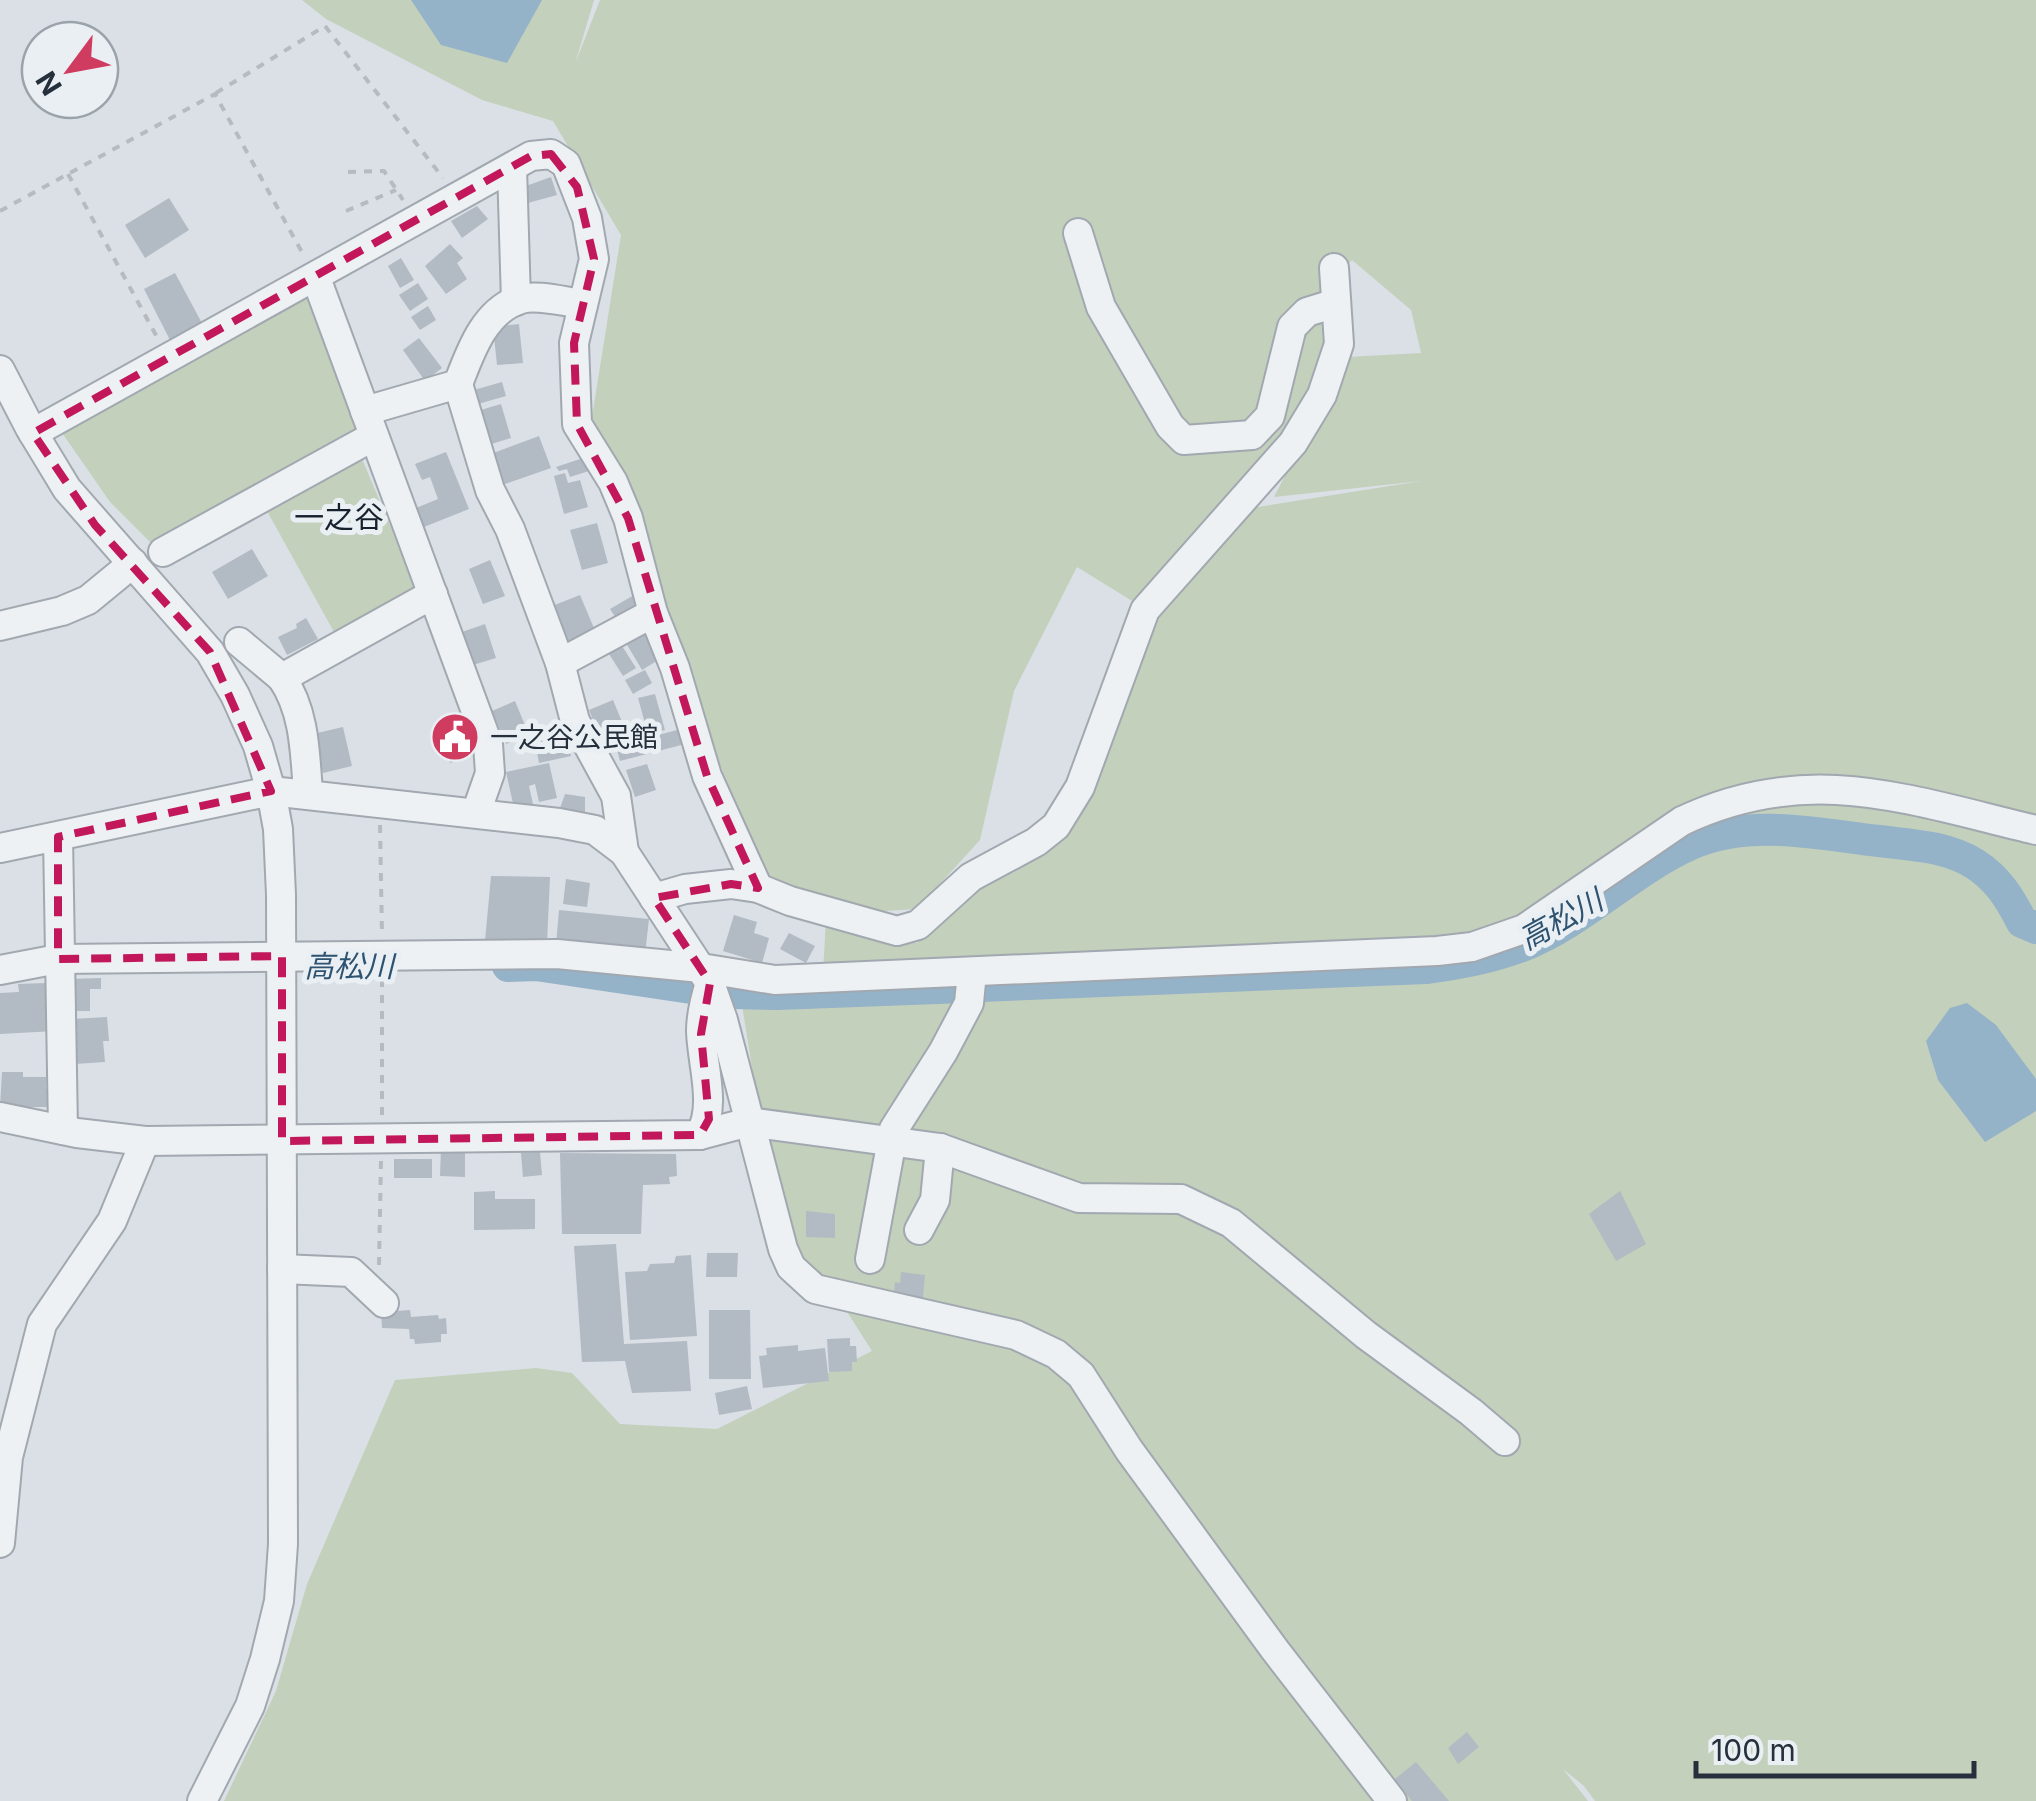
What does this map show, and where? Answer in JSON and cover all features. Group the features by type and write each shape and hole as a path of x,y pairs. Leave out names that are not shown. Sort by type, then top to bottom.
{"street":[{"path":"33,434 531,156 551,154 566,164 587,218 594,259 574,344 577,424 612,482 628,518 707,776 758,888"},
{"path":"512,167 516,302"},
{"path":"1078,233 1101,307 1170,426 1184,440 1252,434 1270,416 1292,327 1307,312 1336,303"},
{"path":"654,898 684,889 731,884 758,888 896,931 918,925 971,877 1036,842 1056,826 1080,787 1145,610 1294,443 1322,395 1339,344 1334,268"},
{"path":"316,278 488,744 490,773 476,813"},
{"path":"583,304 523,298 498,311 473,344 458,384 490,490 510,529 560,663 575,721 616,796 624,852"},
{"path":"0,370 67,489 210,652 258,746 278,829 282,1141 282,1544 278,1601 250,1706 202,1801"},
{"path":"164,552 370,423 458,384"},
{"path":"0,626 62,612 88,600 133,563"},
{"path":"282,678 433,594"},
{"path":"560,663 654,613"},
{"path":"240,642 282,678 292,694 302,727 308,793"},
{"path":"0,970 281,966 382,956 557,954 705,976 775,980 1472,947 1524,928 1682,821 1764,792 1798,788 1859,791 2036,830"},
{"path":"0,848 271,791 596,830 624,852 705,976 750,1122 782,1249 792,1268 815,1288 1016,1335 1056,1354 1081,1376 1129,1450 1383,1797"},
{"path":"58,836 62,1130"},
{"path":"870,1260 899,1120 969,1003 972,972"},
{"path":"700,1135 709,1119 701,1034 705,976"},
{"path":"0,1117 62,1130 145,1140 282,1141 700,1135 750,1122 940,1148 1079,1198 1180,1199 1231,1223 1505,1441"},
{"path":"0,1544 8,1457 42,1324 112,1221 145,1140"},
{"path":"918,1230 935,1200 940,1148"},
{"path":"282,1268 351,1272 384,1303"}],"path":[{"path":"0,211 215,94 325,26 458,197"},
{"path":"215,94 316,278"},
{"path":"348,172 384,171 416,221"},
{"path":"68,174 168,359"},
{"path":"346,211 396,190"},
{"path":"380,802 382,956"}],"highlighted area":[{"path":"551,154 577,187 594,259 574,343 577,424 628,518 707,776 758,888 731,884 654,898 710,983 701,1034 709,1119 700,1135 282,1141 282,956 58,959 58,837 271,791 210,652 95,525 33,433 531,156"}],"green space":[{"path":"302,0 594,0 575,64 600,0 2036,0 2036,1801 1595,1801 1563,1769 1588,1801 224,1801 276,1691 307,1584 395,1380 536,1368 572,1373 620,1424 717,1429 872,1351 835,1293 803,1269 766,1155 742,1005 905,1003 1044,968 823,972 826,920 917,943 971,892 1035,857 1156,620 1252,508 1421,481 1274,497 1346,357 1421,353 1411,310 1352,260 1303,315 1323,316 1338,347 1266,474 1147,584 1137,604 1077,567 1014,691 980,840 917,909 870,912 773,888 717,758 638,517 592,417 621,235 553,121 482,100 326,19"},
{"path":"308,291 362,435 155,547 110,502 58,427"},
{"path":"362,459 416,587 334,632 267,511"}],"water":[{"path":"411,0 542,0 507,63 441,45"},
{"path":"1967,1003 1996,1025 2036,1079 2036,1111 1985,1142 1938,1080 1926,1041 1950,1008"}],"building":[{"path":"551,177 557,195 528,203 523,187"},
{"path":"169,198 189,230 145,258 125,225"},
{"path":"477,206 488,219 462,238 451,221"},
{"path":"450,244 463,258 457,263 467,279 446,294 425,266"},
{"path":"401,258 414,280 400,288 388,266"},
{"path":"175,273 203,325 171,342 144,289"},
{"path":"418,283 428,299 410,311 399,295"},
{"path":"428,306 436,320 420,330 411,317"},
{"path":"519,324 523,363 497,365 493,327"},
{"path":"419,338 442,368 425,381 403,350"},
{"path":"502,382 506,396 471,406 467,392"},
{"path":"501,404 511,438 485,446 474,412"},
{"path":"539,436 551,468 499,486 488,455"},
{"path":"446,452 469,509 424,527 416,508 438,499 430,477 422,480 415,464"},
{"path":"586,457 592,470 570,477 567,469 559,471 556,467"},
{"path":"565,473 568,483 580,480 588,507 564,514 554,476"},
{"path":"597,523 608,563 582,570 570,530"},
{"path":"252,549 268,576 228,599 212,572"},
{"path":"490,560 505,596 483,604 469,569"},
{"path":"580,595 596,633 568,645 552,606"},
{"path":"634,595 644,610 620,624 610,609"},
{"path":"306,618 318,639 287,655 278,637 297,628 296,624"},
{"path":"485,624 496,658 473,665 462,632"},
{"path":"642,627 660,659 642,670 623,638"},
{"path":"617,638 636,668 623,676 604,646"},
{"path":"645,670 652,683 633,694 625,680"},
{"path":"655,694 665,730 648,734 638,698"},
{"path":"613,700 627,734 603,744 589,710"},
{"path":"515,701 529,735 506,744 492,711"},
{"path":"462,712 476,754 450,763 436,723"},
{"path":"343,727 352,766 323,773 313,734"},
{"path":"681,729 685,744 620,761 616,746"},
{"path":"566,731 571,756 539,763 535,742"},
{"path":"549,763 557,798 539,802 535,784 529,786 533,804 514,808 506,772"},
{"path":"647,764 656,790 635,797 626,770"},
{"path":"565,794 585,797 585,814 559,811"},
{"path":"491,876 550,877 547,943 485,941"},
{"path":"566,879 590,883 587,907 563,904"},
{"path":"559,910 649,919 645,954 556,945"},
{"path":"734,915 757,922 754,933 769,938 762,963 723,951"},
{"path":"789,933 815,946 806,963 780,949"},
{"path":"101,978 101,989 90,989 90,1011 70,1011 70,979"},
{"path":"46,983 47,989 53,989 55,1031 0,1034 0,993 19,992 18,984"},
{"path":"107,1017 109,1041 103,1041 105,1062 75,1064 72,1019"},
{"path":"2,1072 46,1077 46,1089 52,1089 52,1107 0,1107"},
{"path":"441,1148 465,1149 465,1177 440,1176"},
{"path":"540,1152 542,1175 523,1177 521,1153"},
{"path":"560,1153 676,1154 677,1176 669,1177 670,1184 643,1185 641,1234 562,1234"},
{"path":"394,1159 432,1159 432,1178 394,1178"},
{"path":"495,1191 495,1199 535,1199 535,1229 474,1230 474,1192"},
{"path":"1620,1191 1646,1244 1616,1261 1589,1214"},
{"path":"806,1211 835,1214 835,1238 806,1237"},
{"path":"616,1244 624,1344 687,1341 691,1391 632,1393 625,1361 582,1362 574,1246"},
{"path":"707,1253 738,1253 737,1277 706,1277"},
{"path":"691,1255 697,1336 630,1340 625,1272 647,1271 650,1264 674,1263 676,1256"},
{"path":"901,1272 925,1275 923,1298 894,1294"},
{"path":"410,1310 411,1317 446,1318 447,1334 441,1334 441,1342 415,1344 409,1329 382,1328 381,1312"},
{"path":"709,1310 750,1310 751,1379 709,1379"},
{"path":"850,1338 850,1346 856,1346 857,1362 852,1362 852,1371 829,1372 827,1339"},
{"path":"798,1345 798,1351 825,1348 829,1381 763,1388 759,1356 767,1355 766,1348"},
{"path":"747,1386 752,1409 719,1415 715,1393"},
{"path":"1467,1732 1479,1747 1458,1764 1448,1748"},
{"path":"1416,1762 1449,1801 1412,1801 1395,1779"}],"waterway":[{"name":"高松川","path":"980,986 1426,968 1462,962 1510,950 1544,936 1691,844 1714,836 1760,830 1916,845 1953,853 1990,876 2022,922 2036,928"},
{"name":"高松川","path":"508,966 536,965 698,989"},
{"name":"高松川","path":"730,993 964,987"}],"place":[{"name":"一之谷公民館","path":"455,737"}],"district":[{"name":"一之谷","path":"339,518"}]}
